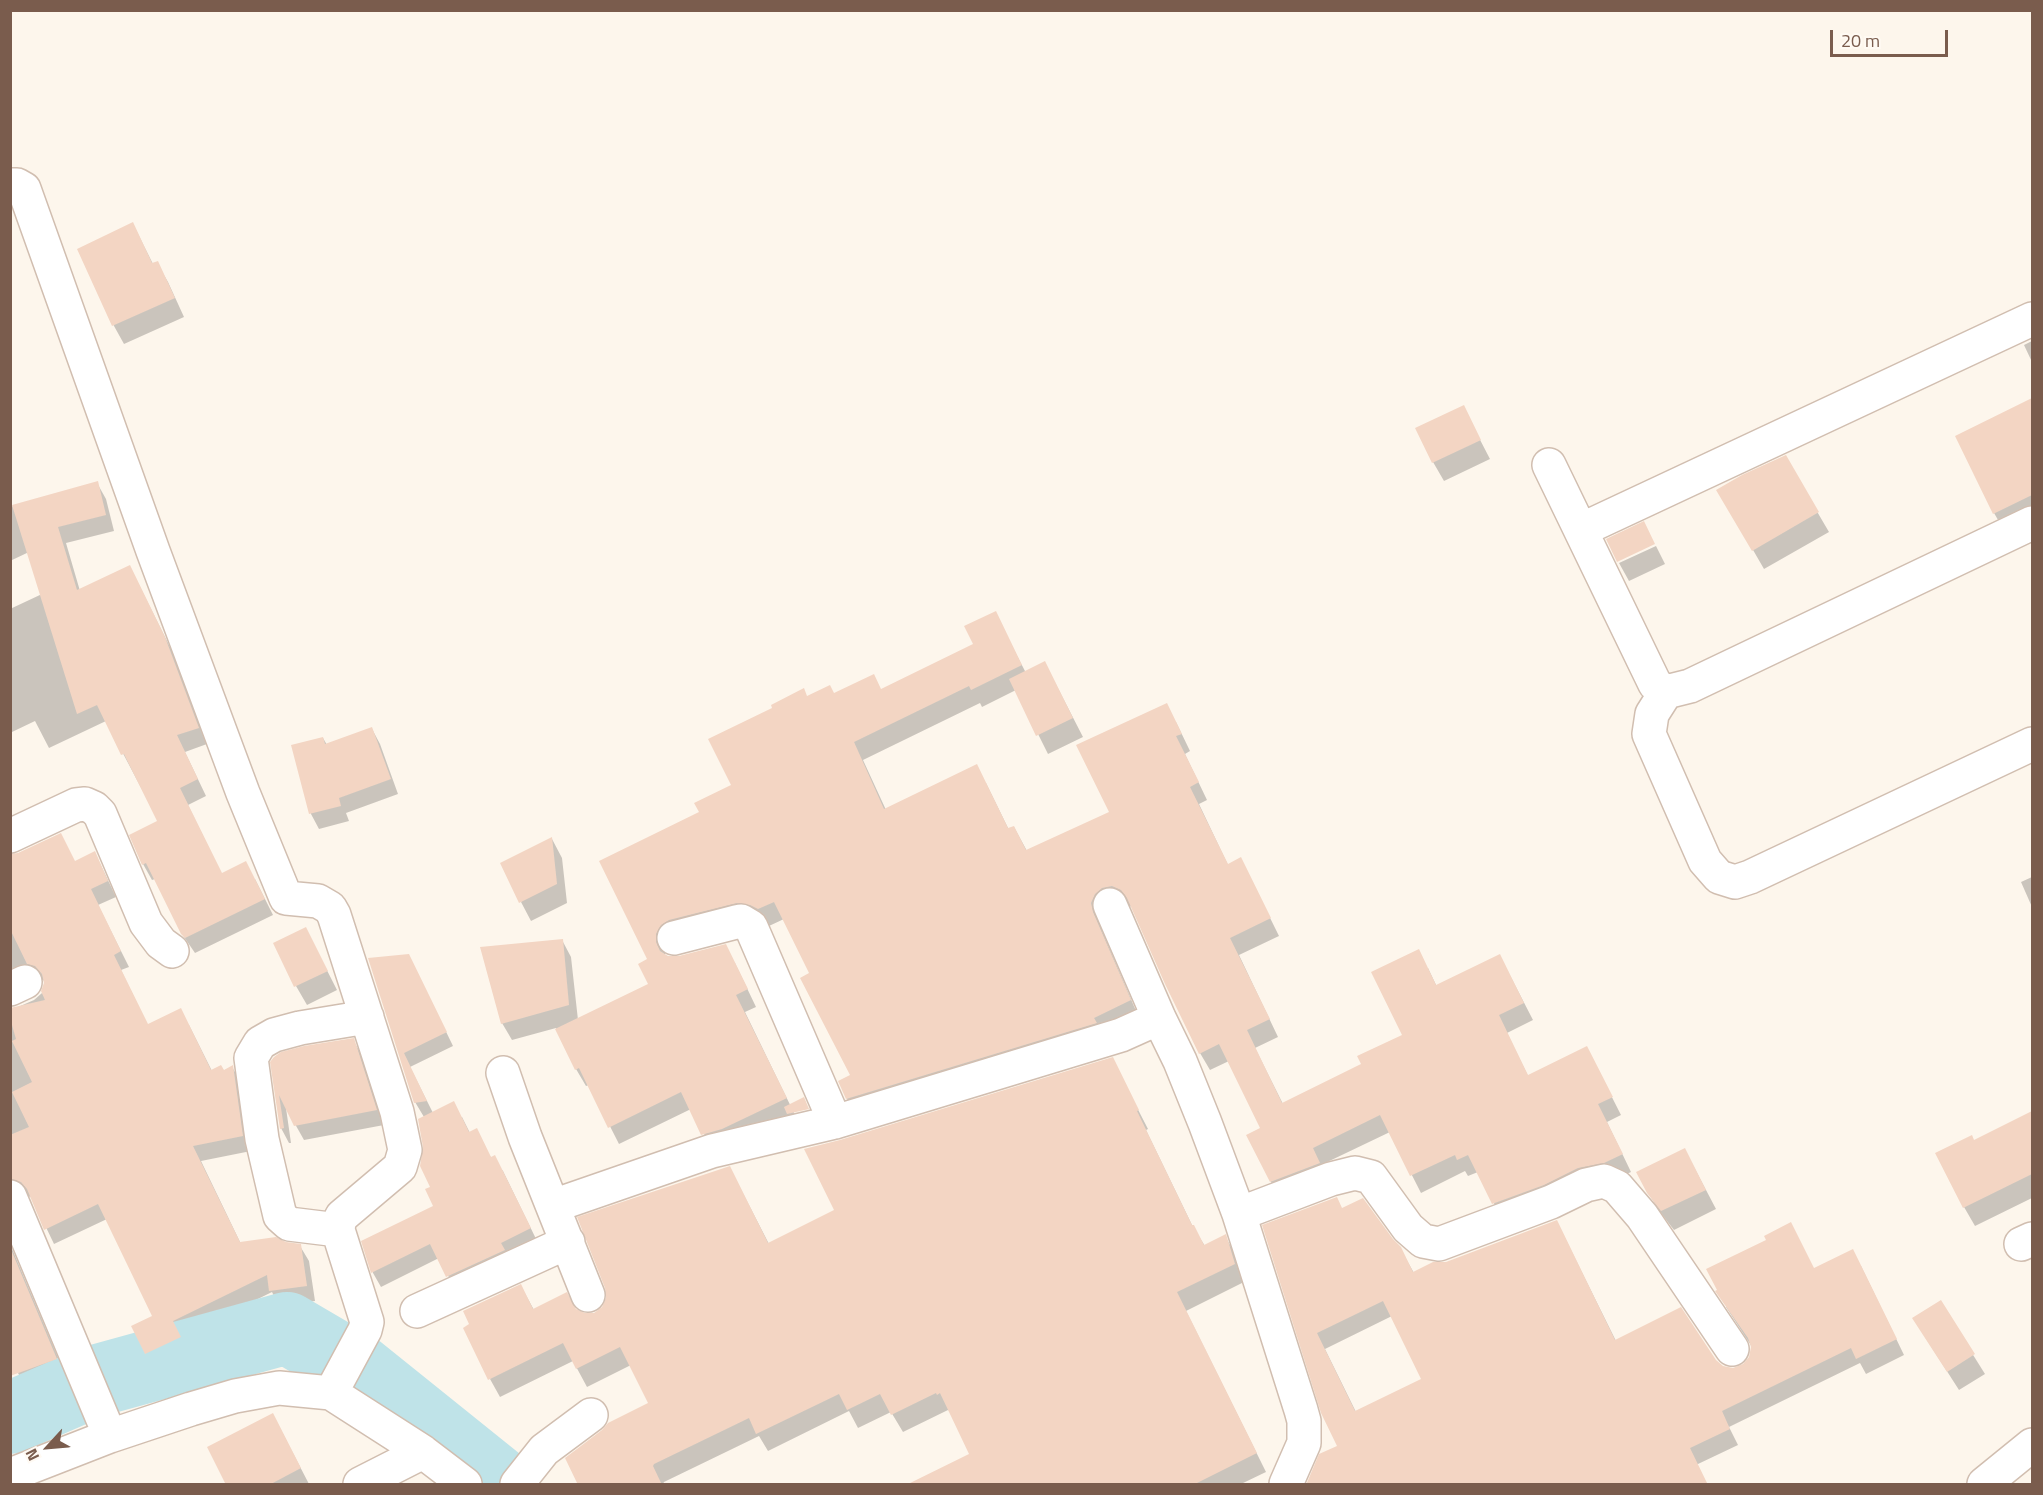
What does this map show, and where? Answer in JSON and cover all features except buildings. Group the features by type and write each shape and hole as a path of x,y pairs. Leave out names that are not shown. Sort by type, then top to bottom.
{"street":[{"path":"10,185 17,184 24,189 161,573 243,793 286,898 318,901 330,908 334,915 398,1112 405,1150 404,1158 396,1172 342,1216 338,1230 366,1315 365,1330 337,1383"},
{"path":"1581,530 2032,319"},
{"path":"1549,465 1655,684 1666,692"},
{"path":"2032,523 1690,686 1666,692 1652,714 1649,734 1705,861 1719,878 1735,882 2032,744"},
{"path":"10,836 76,805 85,804 94,808 100,814 146,923 160,944 172,951"},
{"path":"1110,905 1193,1092 1239,1214 1304,1421 1304,1443 1286,1485"},
{"path":"674,938 741,921 752,927 835,1122"},
{"path":"338,1230 289,1224 280,1216 262,1139 251,1058 260,1043 274,1035 300,1028 367,1017"},
{"path":"553,1206 712,1151 835,1122 1121,1035 1159,1018"},
{"path":"503,1072 525,1137 588,1295"},
{"path":"1239,1214 1331,1179 1355,1173 1371,1176 1408,1228 1422,1241 1439,1244 1551,1202 1586,1185 1604,1181 1617,1187 1642,1216 1732,1349"},
{"path":"10,1197 111,1436"},
{"path":"417,1311 568,1242"},
{"path":"10,1475 111,1436 235,1396 279,1388 337,1383 465,1485"},
{"path":"519,1481 544,1450 591,1415"},
{"path":"1984,1485 2032,1444"},
{"path":"360,1485 423,1452"}],"waterway":[{"path":"10,1418 95,1381 287,1328 357,1369 500,1484"}]}
